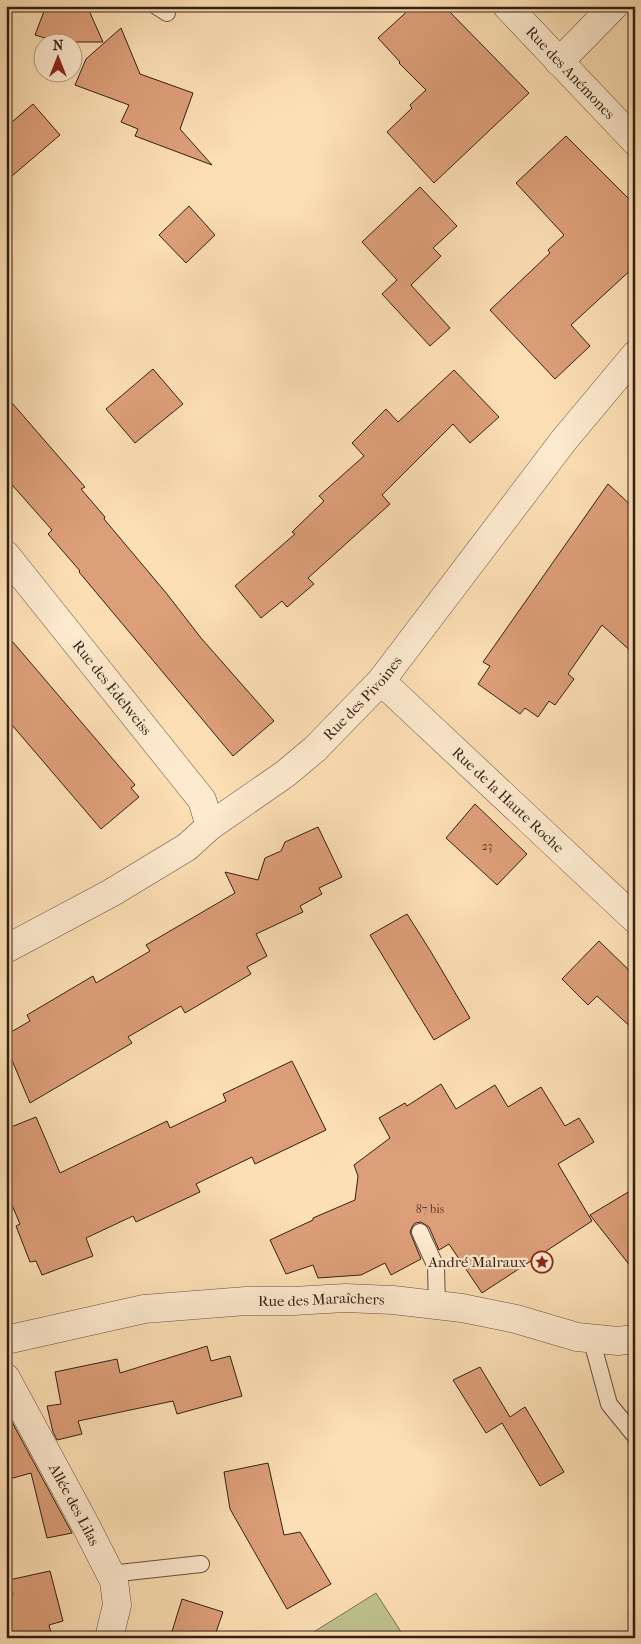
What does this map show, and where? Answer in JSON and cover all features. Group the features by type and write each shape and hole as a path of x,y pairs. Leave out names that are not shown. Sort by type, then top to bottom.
{"street":[{"name":"Rue des Anémones","path":"507,6 635,141"},
{"path":"559,62 614,6"},
{"name":"Rue des Pivoines","path":"6,949 111,893 187,846 210,826 284,774 315,749 381,681 564,440 635,355"},
{"name":"Rue des Edelweiss","path":"6,555 202,800 210,826"},
{"name":"Rue de la Haute Roche","path":"381,681 635,919"},
{"name":"Rue des Maraîchers","path":"6,1340 144,1309 191,1304 344,1298 462,1308 516,1320 577,1337 618,1341 635,1339"},
{"name":"Allée des Lilas","path":"6,1378 114,1581 117,1605 109,1638"}],"lane":[{"path":"420,1232 436,1267 437,1305"},
{"path":"591,1338 609,1404 635,1436"},
{"path":"110,1574 201,1564"}],"green space":[{"path":"376,1593 405,1638 304,1638"}],"building":[{"path":"46,6 87,6 103,42 82,42 82,32 36,32"},
{"path":"413,6 444,6 529,93 434,183 387,132 412,108 410,105 426,90 399,63 378,38"},
{"path":"121,28 140,74 193,93 180,129 212,165 135,136 138,129 121,122 129,105 75,85 76,82 82,82 82,68 86,59"},
{"path":"33,104 60,135 6,181 6,127"},
{"path":"566,136 635,205 635,266 571,325 590,346 555,379 490,310 550,253 548,250 564,235 516,183"},
{"path":"420,187 457,226 433,248 441,256 411,285 450,328 430,346 382,294 397,280 362,242"},
{"path":"189,206 215,235 186,263 159,235"},
{"path":"153,369 183,404 135,443 106,409"},
{"path":"454,370 499,417 470,443 453,424 382,495 390,504 308,578 314,584 287,607 282,601 261,618 235,586 295,534 292,532 324,501 319,496 364,456 352,443 386,409 398,422"},
{"path":"6,396 85,487 81,489 201,638 274,721 233,756 79,572 48,534 52,530 6,478"},
{"path":"608,484 635,509 635,655 602,625 568,674 574,679 555,705 549,701 538,717 525,708 520,714 478,684 490,666 483,662"},
{"path":"6,634 135,785 131,788 139,797 101,829 6,718"},
{"path":"475,804 527,854 497,885 446,838"},
{"path":"318,827 342,877 319,888 322,894 300,906 303,912 256,934 267,956 247,967 251,974 185,1013 181,1006 128,1037 132,1043 30,1103 6,1046 6,1035 30,1021 27,1015 93,976 96,983 150,951 146,945 235,893 225,872 258,880 265,858 281,851 285,842"},
{"path":"407,914 470,1018 434,1040 370,935"},
{"path":"599,941 635,976 635,1031 597,996 588,1005 562,979"},
{"path":"292,1061 326,1130 255,1164 252,1157 196,1184 200,1192 136,1222 133,1216 86,1238 93,1256 42,1275 36,1261 30,1262 16,1226 20,1224 6,1191 6,1129 36,1117 60,1173 167,1121 170,1128 226,1101 223,1094"},
{"path":"441,1084 456,1109 495,1085 508,1107 541,1087 565,1126 579,1118 594,1142 558,1164 592,1221 482,1293 449,1244 439,1250 429,1227 421,1222 415,1223 410,1232 421,1259 391,1275 385,1263 361,1275 318,1278 313,1265 286,1274 270,1240 313,1220 313,1218 355,1200 358,1176 354,1165 390,1138 379,1118 405,1103 407,1106"},
{"path":"635,1188 635,1272 590,1215"},
{"path":"207,1346 211,1361 230,1356 242,1396 177,1414 173,1401 78,1421 82,1434 57,1440 53,1432 47,1406 61,1404 55,1372 117,1359 120,1373"},
{"path":"480,1367 510,1417 525,1407 564,1472 540,1486 502,1423 486,1433 453,1380"},
{"path":"6,1411 72,1533 47,1538 31,1473 6,1480"},
{"path":"268,1463 284,1535 300,1532 331,1584 287,1609 230,1509 224,1472"},
{"path":"50,1571 63,1621 49,1625 51,1633 35,1638 6,1638 6,1597 13,1595 9,1580"},
{"path":"182,1599 223,1612 214,1638 170,1638"}],"place":[{"name":"André Malraux","path":"542,1262"}]}
